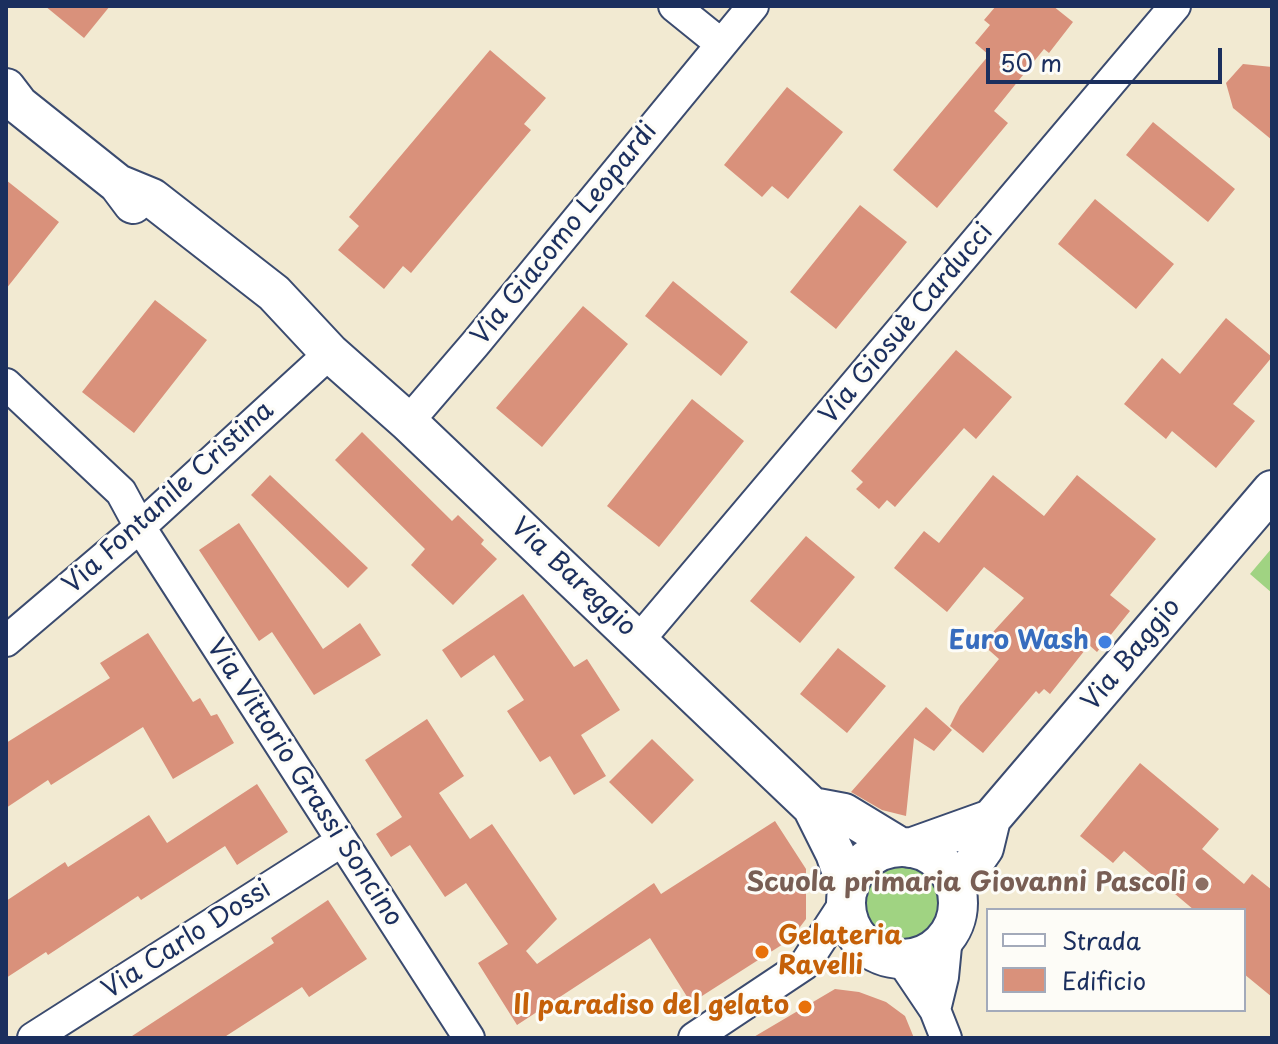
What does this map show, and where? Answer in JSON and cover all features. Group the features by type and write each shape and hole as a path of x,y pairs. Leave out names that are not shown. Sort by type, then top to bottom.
{"street":[{"path":"674,6 721,44"},
{"name":"Via Giacomo Leopardi","path":"408,422 753,6"},
{"name":"Via Giosuè Carducci","path":"639,640 1175,6"},
{"name":"Via Bareggio","path":"10,98 118,184 152,198 274,293 330,353 408,422 639,640 812,807 835,853 847,895"},
{"name":"Via Fontanile Cristina","path":"6,641 140,527 330,353"},
{"name":"Via Vittorio Grassi Soncino","path":"6,384 113,481 469,1038"},
{"name":"Via Baggio","path":"956,888 984,848 991,819 1272,490"},
{"name":"Via Bareggio","path":"812,807 844,813 905,847"},
{"name":"Via Baggio","path":"905,847 991,819"},
{"name":"Via Carlo Dossi","path":"33,1038 342,841"},
{"path":"694,1038 805,964 847,895 855,873 881,851 905,847 923,851 940,861 950,873 956,888 957,914 947,936 941,1024"},
{"path":"847,895 849,920 858,937 881,955 900,958 929,952 947,936"},
{"path":"900,958 941,1024"}],"green space":[{"path":"1272,548 1272,593 1250,574"},
{"path":"895,863 909,863 923,869 934,880 940,901 937,916 929,928 909,939 895,939 881,933 870,922 864,908 864,894 870,880 881,869"}],"building":[{"path":"45,6 110,6 84,38"},
{"path":"996,6 1053,6 1073,22 1049,53 1044,49 994,111 1008,123 937,208 893,170 989,55 975,43 990,25 984,20"},
{"path":"490,50 546,98 524,124 531,130 411,273 403,266 384,289 338,250 359,226 349,217"},
{"path":"1243,64 1272,67 1272,140 1233,108 1226,83"},
{"path":"787,87 843,132 788,199 772,186 762,197 724,165"},
{"path":"1153,122 1235,189 1208,222 1126,155"},
{"path":"6,180 59,222 6,289"},
{"path":"1095,199 1174,264 1136,309 1058,244"},
{"path":"860,205 907,242 836,329 790,292"},
{"path":"673,281 748,342 721,376 645,316"},
{"path":"155,300 207,340 134,433 82,392"},
{"path":"583,306 628,344 542,447 496,408"},
{"path":"1226,318 1272,357 1233,404 1255,421 1216,468 1172,431 1166,439 1124,404 1162,358 1180,374"},
{"path":"956,350 1012,397 976,439 964,428 895,507 887,500 879,509 856,489 863,482 851,471"},
{"path":"692,399 744,441 659,547 607,506"},
{"path":"362,432 452,521 458,515 484,540 481,544 497,559 453,605 411,565 425,549 335,460"},
{"path":"270,475 368,568 348,588 251,495"},
{"path":"993,475 1044,516 1077,475 1156,539 1110,595 1130,611 1097,652 1089,645 1050,694 1044,689 1039,694 1036,691 983,753 950,726 960,706 999,659 982,644 1024,598 984,567 947,612 894,568 924,531 939,543"},
{"path":"239,523 323,649 360,623 381,655 314,695 272,632 259,641 199,550"},
{"path":"806,536 855,577 800,643 750,601"},
{"path":"523,594 574,667 587,659 620,710 581,735 606,776 574,795 550,756 540,762 507,711 524,700 494,655 461,678 442,650"},
{"path":"148,633 193,702 200,698 211,716 217,714 234,743 173,779 143,727 51,785 48,780 6,808 6,743 110,678 100,663"},
{"path":"838,648 886,686 847,733 800,694"},
{"path":"926,707 952,730 934,751 914,738 906,816 882,810 851,792"},
{"path":"427,719 464,776 439,793 470,839 492,824 557,919 526,951 537,964 654,883 661,894 775,821 806,869 806,919 791,939 691,1003 650,938 517,1025 478,963 508,944 466,883 445,897 410,845 391,857 376,834 402,817 365,760"},
{"path":"652,739 694,780 652,824 609,782"},
{"path":"1140,763 1219,829 1202,849 1244,884 1252,874 1272,890 1272,997 1246,976 1246,908 1192,908 1124,851 1113,863 1080,836"},
{"path":"257,784 288,832 237,865 225,846 141,900 138,896 48,955 46,952 6,978 6,901 65,862 68,867 149,815 167,843"},
{"path":"328,900 367,959 309,997 302,987 223,1038 129,1038 274,943 271,938"},
{"path":"835,989 859,992 886,1002 905,1016 914,1038 752,1038"}],"place":[{"name":"Euro Wash","path":"1105,642"},
{"name":"Scuola primaria Giovanni Pascoli","path":"1202,884"},
{"name":"Gelateria Ravelli","path":"762,952"},
{"name":"Il paradiso del gelato","path":"805,1007"}]}
